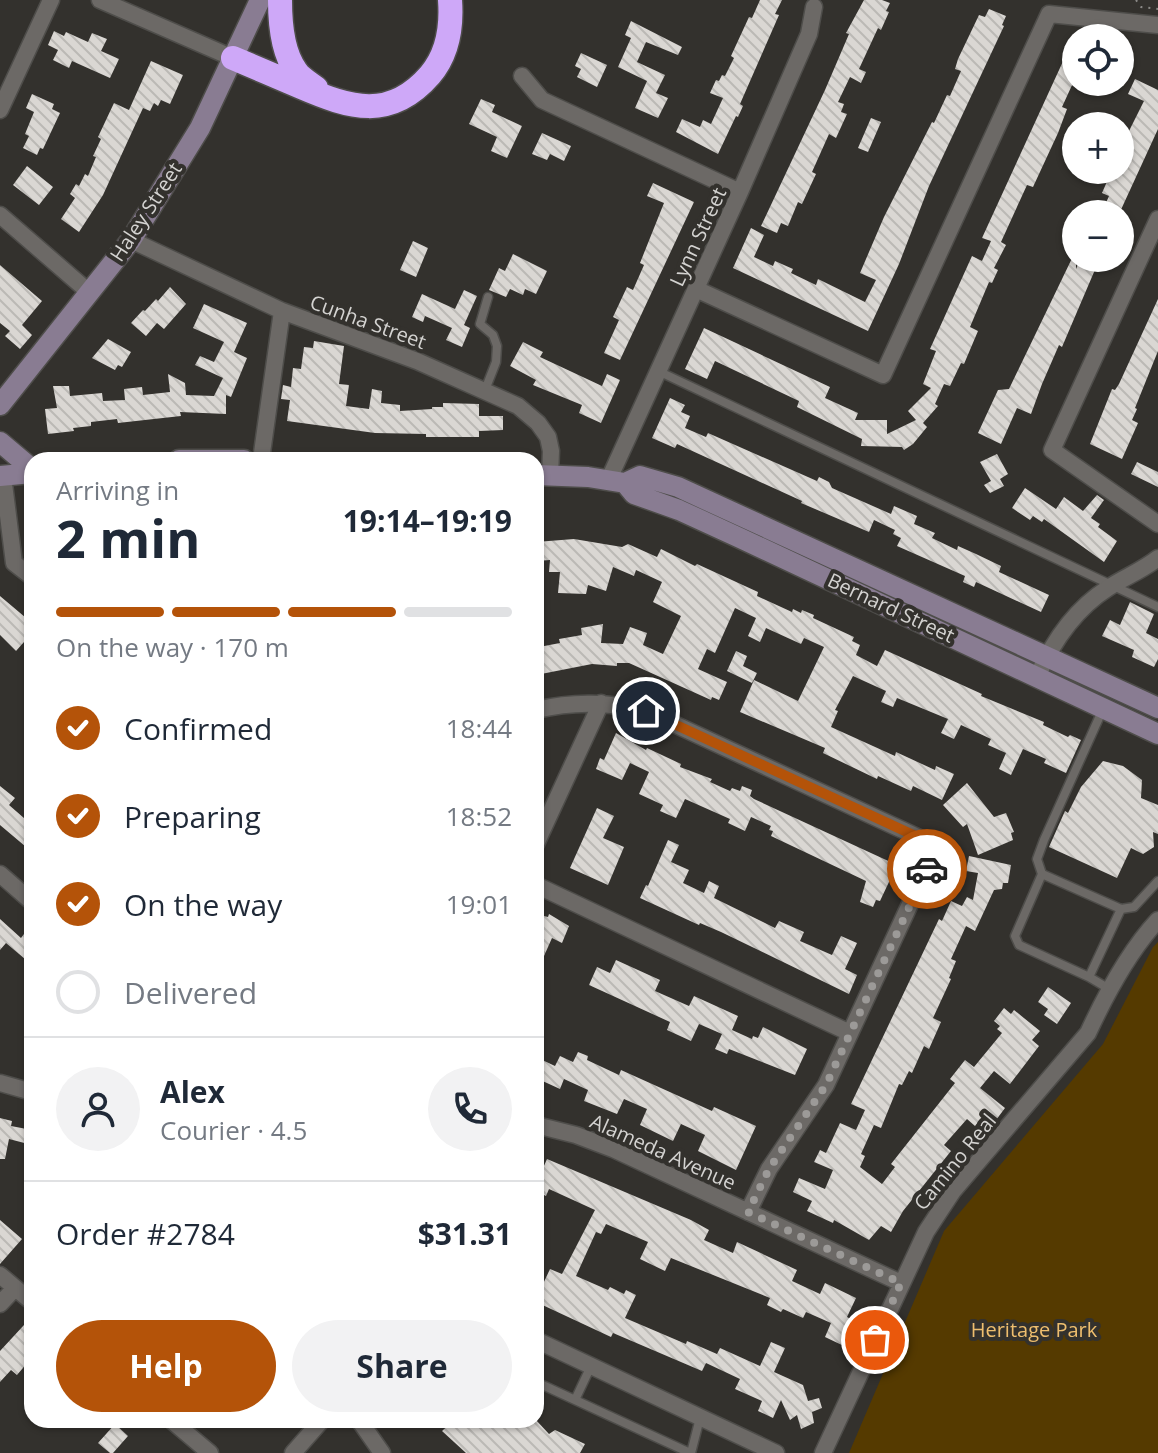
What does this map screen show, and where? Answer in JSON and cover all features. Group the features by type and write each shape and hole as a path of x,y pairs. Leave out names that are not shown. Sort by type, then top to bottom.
{"highway":[{"path":"280,0 280,22 296,72 330,100"},
{"path":"233,58 330,100 371,108 392,104 416,89 437,67 444,53 451,18 450,0"}],"street":[{"path":"0,110 51,0"},
{"path":"100,0 233,58"},
{"name":"Haley Street","path":"5,395 131,240 200,128 260,0"},
{"name":"Lynn Street","path":"617,481 658,371 809,34 814,7"},
{"path":"696,289 883,375 1049,14 1158,25"},
{"path":"522,76 542,100 740,192"},
{"path":"0,215 90,293"},
{"path":"1158,219 1052,450 1158,524"},
{"name":"Cunha Street","path":"131,240 282,311 417,361 525,410 548,437 551,451 544,472"},
{"path":"262,452 282,311"},
{"path":"0,442 24,464"},
{"path":"24,472 2,476 14,563 24,571"},
{"name":"Bernard Street","path":"544,475 617,481 640,476 678,487 1158,708"},
{"name":"Bernard Street","path":"617,481 634,494 679,510 1158,734"},
{"path":"1037,677 1046,656 1067,624 1086,604 1158,558"},
{"path":"544,708 601,703 646,711 937,846 826,1085 769,1169 748,1212"},
{"path":"544,827 601,703"},
{"path":"0,874 24,895"},
{"path":"544,889 850,1033"},
{"name":"Camino Real","path":"823,1453 926,1232 953,1191 1088,1033 1145,933 1158,920"},
{"path":"0,1083 24,1090"},
{"name":"Alameda Avenue","path":"544,1127 613,1149 901,1283"},
{"path":"0,1275 24,1295"},
{"path":"0,1304 15,1288"},
{"path":"544,1344 776,1453"},
{"path":"180,1428 210,1453"},
{"path":"293,1453 315,1428"},
{"path":"365,1428 382,1453"}],"lane":[{"path":"485,390 497,354 495,339 480,324 488,297"},
{"path":"658,371 1158,607"},
{"path":"1103,708 1040,849 1037,859 1042,874 1015,936 1019,945 1111,990"},
{"path":"1042,874 1121,909 1134,907 1158,881"},
{"path":"1089,977 1121,909"},
{"path":"575,1400 591,1366"},
{"path":"544,1386 691,1453 700,1418"}],"path":[{"path":"1136,0 1141,7 1158,9"}],"green space":[{"name":"Heritage Park","path":"1158,942 1158,1453 849,1453 944,1231 1103,1044"}],"building":[{"path":"760,0 782,0 775,14 779,15 740,104 743,106 718,154 676,132 682,119 700,127 703,120 711,124 723,98 710,93 716,80 725,76 734,58 731,56"},
{"path":"864,0 890,3 886,11 889,12 859,69 866,72 861,83 850,77 838,102 844,104 841,112 847,114 836,138 829,134 802,204 798,202 788,226 781,223 777,233 761,226 825,90 849,34 846,33"},
{"path":"989,9 1006,16 1004,26 929,186 899,264 868,331 733,268 751,228 764,235 754,257 773,266 775,261 816,285 818,279 865,302 876,280 860,273 884,217 932,122 947,95 950,96 961,71 955,69 958,59 979,15 985,17"},
{"path":"631,21 682,47 678,55 646,42 637,62 665,75 656,93 668,98 658,118 635,108 647,81 618,67 631,38 625,35"},
{"path":"54,31 64,36 66,32 88,42 92,33 107,39 101,51 119,59 110,78 72,61 69,68 53,60 58,50 48,45"},
{"path":"581,53 607,65 597,87 577,77 581,69 575,66"},
{"path":"151,61 183,75 170,104 161,100 158,106 154,103 150,111 143,108 103,195 79,232 61,219 75,198 70,194 85,174 88,176 101,139 98,137 114,103 129,110"},
{"path":"1062,64 1062,96 1067,96 1062,107 1067,109 1062,112 1058,133 1033,187 1027,185 1001,242 1006,245 994,268 998,270 992,283 989,282 970,327 978,331 964,364 961,363 950,386 944,384 935,404 938,406 923,423 927,427 913,444 904,450 902,447 861,446 862,439 797,407 799,401 715,361 707,379 685,369 704,328 830,387 825,398 858,413 855,420 887,420 887,434 916,420 908,411 931,388 923,384 936,351 930,349 972,256 982,261 991,241 982,238"},
{"path":"1134,81 1158,90 1158,129 1134,181 1134,121 1144,101 1133,96"},
{"path":"32,94 54,104 52,109 60,113 37,155 23,148 34,112 26,108"},
{"path":"481,99 495,105 492,112 522,126 507,158 491,151 497,137 469,124"},
{"path":"871,118 881,122 868,152 858,148"},
{"path":"542,133 571,146 564,161 550,154 547,160 532,154"},
{"path":"27,166 53,187 39,205 13,185"},
{"path":"653,183 694,202 620,360 604,353 619,320 613,317 627,287 633,290 644,265 640,263 664,203 647,196"},
{"path":"1106,184 1133,184 1125,200 1107,200 1109,196 1102,193"},
{"path":"413,241 428,248 416,277 400,270"},
{"path":"513,254 547,271 536,294 525,289 523,295 510,289 506,297 489,290 499,268 505,271"},
{"path":"0,265 42,301 22,325 32,335 20,349 5,336 10,331 0,323"},
{"path":"1065,272 1094,272 1031,414 1017,408 1001,444 978,433 998,390 1009,389"},
{"path":"170,287 186,304 164,329 157,323 146,336 131,323"},
{"path":"464,290 477,296 464,325 470,328 462,347 446,340 452,328 425,316 423,322 412,317 422,294 455,309"},
{"path":"1158,299 1158,351 1135,408 1132,420 1138,423 1122,459 1090,444 1112,389 1115,390 1119,384"},
{"path":"204,304 247,323 234,352 247,358 231,397 226,395 226,414 180,412 181,416 118,423 117,419 91,422 91,426 73,428 74,431 48,434 45,409 57,408 53,386 69,386 70,396 102,393 103,401 125,400 124,389 142,387 143,395 170,392 168,374 185,383 186,395 214,396 223,378 195,365 200,356 214,362 224,342 193,328"},
{"path":"108,339 131,352 122,367 118,365 115,370 92,358"},
{"path":"314,341 344,346 339,384 349,385 346,406 369,409 372,389 382,391 381,403 400,405 400,411 443,407 443,403 479,404 479,416 503,416 503,430 479,431 479,437 426,437 426,434 375,433 287,421 290,400 281,399 283,385 291,387 293,368 301,369 304,347 313,348"},
{"path":"523,342 543,352 540,357 602,386 607,374 620,380 601,423 579,413 582,405 533,385 536,380 510,366"},
{"path":"670,398 685,405 681,412 690,416 685,428 706,437 708,433 817,481 819,477 829,482 832,488 891,514 894,506 917,516 914,524 935,533 932,538 1001,566 999,572 1049,595 1041,612 976,582 974,587 963,582 965,576 897,546 901,538 893,534 895,530 874,520 869,532 677,444 675,448 652,438"},
{"path":"997,454 1008,474 1000,479 1004,486 990,493 984,485 991,481 980,462"},
{"path":"1137,462 1158,472 1158,487 1131,474"},
{"path":"1025,488 1056,509 1064,497 1083,511 1097,495 1104,500 1091,518 1117,541 1104,562 1044,519 1042,522 1033,516 1030,520 1012,508"},
{"path":"574,539 622,547 628,544 657,557 661,549 758,592 757,596 792,612 793,609 801,613 802,610 814,615 813,618 854,637 852,641 860,645 856,655 877,666 885,650 1044,722 1043,725 1068,737 1081,740 1066,773 1044,763 1046,759 1023,749 1011,775 999,769 1006,753 988,745 991,739 961,725 954,739 941,733 948,719 897,698 893,707 881,702 886,691 853,676 835,710 838,711 831,727 895,756 896,752 935,770 936,766 954,774 942,800 913,786 911,791 878,776 877,779 823,753 825,748 740,712 754,680 798,701 824,647 804,638 801,644 766,628 760,642 748,636 756,618 735,608 715,653 707,649 698,669 727,682 719,700 712,697 711,700 629,663 617,663 617,666 592,664 544,673 544,646 560,643 559,639 582,635 581,628 603,624 601,643 623,644 630,627 647,633 643,645 663,654 681,616 653,602 662,582 636,570 634,576 613,567 606,591 588,585 586,594 558,593 560,572 549,572 550,560 544,560 544,541"},
{"path":"0,596 24,616 24,642 16,651 0,635"},
{"path":"1130,602 1154,614 1146,633 1158,639 1158,659 1154,667 1132,657 1134,650 1102,636 1110,620 1120,625"},
{"path":"736,651 747,656 743,666 757,673 752,683 727,671"},
{"path":"616,733 646,750 681,764 680,767 712,779 710,782 730,791 732,788 740,791 742,786 752,790 750,796 754,799 897,865 880,901 876,900 873,907 860,902 866,881 771,836 771,826 751,817 745,831 728,823 730,819 685,799 676,818 660,811 663,805 639,794 649,772 630,763 622,780 596,769 600,758 604,760"},
{"path":"1103,761 1123,766 1142,780 1141,798 1158,805 1158,834 1153,832 1154,847 1143,854 1131,848 1117,878 1049,847 1065,811 1068,813 1081,787"},
{"path":"967,783 994,817 1006,813 1014,832 1011,833 1013,840 978,855 967,824 963,827 943,805"},
{"path":"0,786 15,798 9,805 24,818 24,845 0,825"},
{"path":"597,808 614,816 603,838 624,847 608,885 570,868"},
{"path":"668,840 679,845 671,862 689,870 683,883 704,893 709,881 719,886 714,898 775,928 779,921 804,932 800,941 832,955 841,936 857,943 845,969 857,975 849,994 721,932 640,898"},
{"path":"969,856 1011,865 1008,883 1003,883 1002,889 994,890 975,931 966,926 951,959 956,961 951,979 933,1018 941,1022 929,1049 924,1046 912,1073 909,1071 902,1085 899,1084 881,1128 874,1125 861,1154 865,1156 860,1167 882,1184 895,1167 891,1164 955,1083 950,1079 965,1060 974,1067 1002,1033 994,1021 1004,1008 1011,1014 1014,1010 1040,1031 1032,1040 1039,1046 1010,1084 994,1071 980,1088 1005,1108 996,1120 986,1112 975,1126 967,1119 944,1145 951,1151 903,1211 891,1232 881,1226 869,1240 834,1220 833,1223 807,1211 812,1201 793,1192 799,1178 825,1189 833,1170 814,1162 820,1150 826,1153 840,1123 856,1130 865,1110 851,1104 939,919 942,921 951,901 962,906 967,897 973,900 978,873 966,871"},
{"path":"549,914 569,926 562,943 552,938 544,956 544,916 548,917"},
{"path":"0,919 21,938 24,934 24,958 6,943 0,950"},
{"path":"616,960 660,980 655,991 689,1006 694,996 738,1016 732,1030 752,1039 753,1036 758,1038 763,1027 807,1049 795,1075 729,1049 727,1054 715,1049 722,1034 699,1024 691,1041 667,1030 670,1022 589,985 597,967 610,973"},
{"path":"1048,987 1071,1003 1057,1024 1044,1015 1048,1009 1038,1002"},
{"path":"578,1052 588,1056 587,1060 619,1075 621,1070 712,1111 714,1107 756,1126 736,1170 698,1151 705,1135 681,1124 673,1141 640,1125 647,1109 624,1099 617,1114 584,1101 588,1090 564,1079 560,1089 544,1082 544,1061 555,1066 560,1056 573,1062"},
{"path":"0,1118 12,1121 11,1126 24,1128 24,1143 9,1139 5,1159 0,1159"},
{"path":"547,1159 691,1220 709,1230 704,1240 733,1253 737,1242 797,1270 792,1281 820,1294 825,1283 856,1298 847,1317 857,1322 846,1347 825,1337 831,1323 806,1312 803,1318 783,1309 781,1312 767,1305 770,1298 671,1258 665,1271 640,1259 648,1242 606,1224 601,1234 596,1232 576,1276 608,1290 610,1287 624,1294 626,1290 636,1295 625,1318 686,1344 687,1341 717,1354 720,1348 760,1366 771,1342 785,1348 774,1372 803,1385 808,1401 819,1398 822,1408 812,1412 814,1423 801,1429 797,1415 790,1420 781,1400 773,1418 758,1411 762,1401 735,1389 740,1379 706,1363 702,1371 613,1333 611,1337 544,1306 544,1282 550,1269 562,1274 595,1210 549,1189 544,1195 544,1166"},
{"path":"0,1220 22,1239 0,1264"},
{"path":"24,1325 24,1367 17,1375 11,1370 0,1382 0,1351"},
{"path":"111,1428 119,1428 128,1436 113,1453 98,1443"},
{"path":"445,1428 543,1428 549,1434 555,1430 585,1444 580,1453 466,1453 442,1431"}],"way so far":[{"path":"875,1340 901,1283 748,1212 769,1169 812,1110 826,1085 927,869"}],"route":[{"path":"646,711 937,846 927,869"}]}
